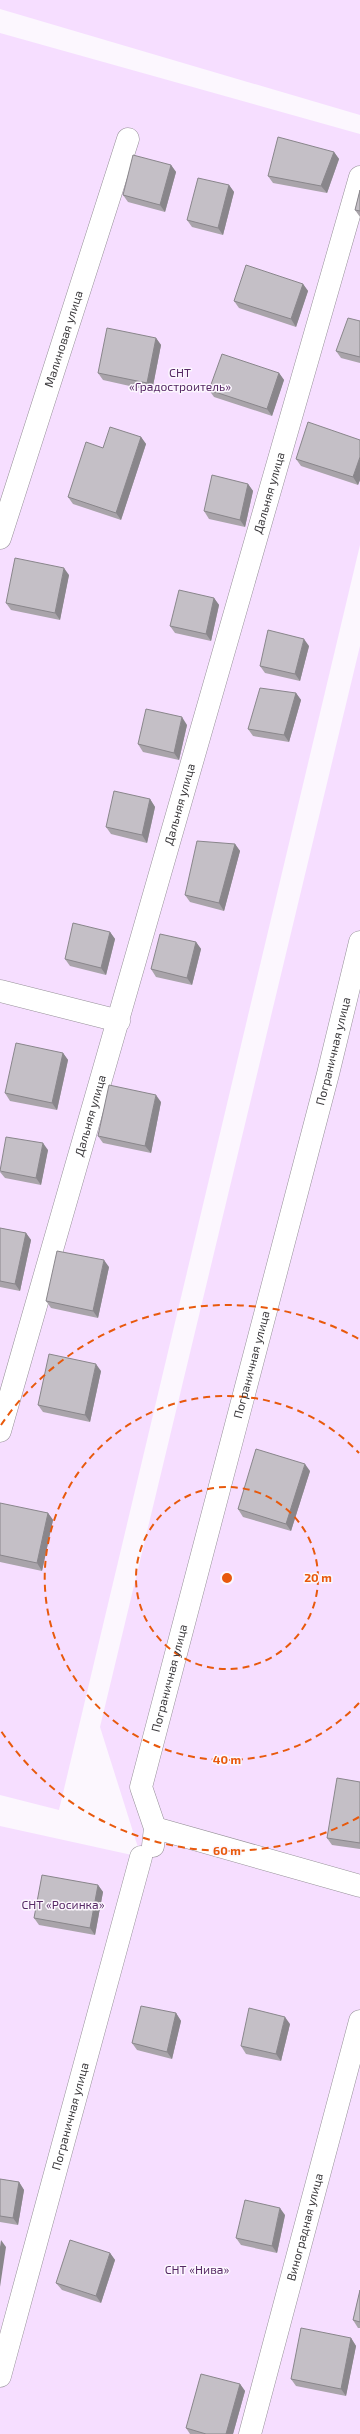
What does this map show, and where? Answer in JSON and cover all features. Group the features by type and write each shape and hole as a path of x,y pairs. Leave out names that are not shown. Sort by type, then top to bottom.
{"street":[{"name":"Малиновая улица","path":"0,538 128,139"},
{"name":"Дальняя улица","path":"0,1431 119,1021 360,177"},
{"name":"Пограничная улица","path":"0,2376 150,1844 141,1787 328,1074 360,942"},
{"path":"0,991 119,1021"},
{"path":"150,1844 360,1886"},
{"name":"Виноградная улица","path":"250,2434 360,2021"}],"green space":[{"path":"0,0 360,0 360,115 0,9"},
{"name":"СНТ «Градостроитель»","path":"0,33 360,134 360,545 59,1810 0,1795"},
{"name":"СНТ «Нива»","path":"360,646 360,2434 0,2434 0,1826 141,1857 100,1727"}],"building":[{"path":"278,137 334,152 321,186 268,176"},
{"path":"133,155 171,165 160,205 123,195"},
{"path":"198,178 229,185 218,228 187,220"},
{"path":"360,190 360,211 355,210"},
{"path":"246,265 303,284 291,319 234,301"},
{"path":"348,318 360,321 360,357 336,351"},
{"path":"107,328 156,338 147,383 98,373"},
{"path":"222,354 279,373 267,409 209,390"},
{"path":"308,422 360,440 360,457 353,477 296,459"},
{"path":"110,427 141,437 116,513 68,497 86,442 103,448"},
{"path":"212,475 248,484 240,520 204,511"},
{"path":"15,558 64,568 55,613 6,603"},
{"path":"179,590 214,598 206,634 170,626"},
{"path":"268,630 304,639 295,674 260,666"},
{"path":"260,688 296,693 284,735 248,729"},
{"path":"146,709 182,717 174,753 138,744"},
{"path":"114,791 150,799 142,835 106,827"},
{"path":"197,841 235,844 219,903 185,895"},
{"path":"73,923 110,932 101,968 65,959"},
{"path":"160,934 196,942 187,978 151,969"},
{"path":"16,1043 63,1053 52,1103 5,1093"},
{"path":"109,1085 156,1095 145,1146 98,1136"},
{"path":"6,1137 43,1143 36,1178 0,1171"},
{"path":"0,1228 26,1233 15,1284 0,1281"},
{"path":"57,1251 104,1260 93,1311 46,1301"},
{"path":"49,1354 96,1364 85,1415 38,1405"},
{"path":"256,1449 305,1464 286,1524 238,1509"},
{"path":"0,1503 48,1513 37,1563 0,1555"},
{"path":"337,1778 360,1782 360,1843 327,1838"},
{"path":"42,1875 98,1885 90,1928 34,1918"},
{"path":"141,2006 176,2013 167,2052 132,2043"},
{"path":"249,2008 285,2017 276,2054 241,2046"},
{"path":"0,2179 19,2182 13,2218 0,2216"},
{"path":"245,2200 280,2208 272,2246 236,2238"},
{"path":"70,2240 110,2253 96,2296 56,2283"},
{"path":"360,2290 360,2322 353,2320"},
{"path":"301,2328 351,2338 341,2389 291,2379"},
{"path":"201,2374 240,2384 226,2434 206,2434 186,2428"}],"park label":[{"name":"СНТ «Росинка»","path":"63,1905"}]}
